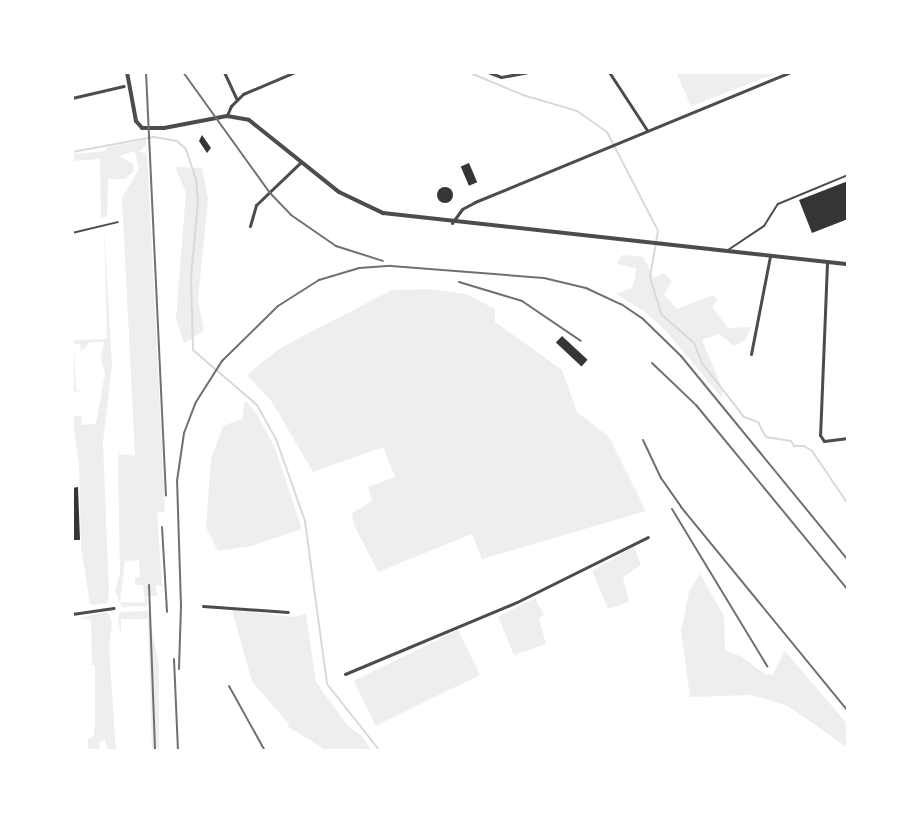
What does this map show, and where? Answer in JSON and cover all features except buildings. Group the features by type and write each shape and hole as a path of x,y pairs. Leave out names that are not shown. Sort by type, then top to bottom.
{"street":[{"path":"127,72 135,117 142,128 164,128 227,116 257,124 339,192 368,208 452,223 848,264"},
{"path":"224,72 237,99"},
{"path":"227,116 237,99 295,72"},
{"path":"488,72 501,77 529,72"},
{"path":"609,72 647,130"},
{"path":"452,223 462,209 475,202 790,72"},
{"path":"72,98 124,86"},
{"path":"250,226 256,205 302,161"},
{"path":"751,354 770,255"},
{"path":"828,262 820,435 824,441 848,438"},
{"path":"345,674 517,602 648,537"},
{"path":"203,606 288,612"},
{"path":"72,614 114,608"}],"lane":[{"path":"727,251 764,226 778,204 848,175"},
{"path":"72,233 118,222"}],"shaded area":[{"path":"676,72 780,72 691,106"},
{"path":"146,140 146,145 139,152 147,153 165,511 157,513 162,586 156,586 157,596 147,596 147,606 122,607 115,590 120,573 118,460 119,454 135,456 122,198 139,169 135,151 119,156 133,164 134,171 125,179 108,179 107,216 101,218 100,159 72,161 72,154 104,151 108,147","holes":["139,560 140,577 135,578 135,585 143,585 145,603 120,602 125,561"]},
{"path":"175,167 202,168 208,199 198,299 204,331 184,343 176,318 186,192"},
{"path":"104,227 112,364 103,442 109,592 108,603 95,605 90,604 81,547 79,463 72,416 81,416 82,425 96,424 105,373 101,358 104,342 90,342 81,352 80,344 74,344 76,390 82,390 76,392 72,391 72,340 107,339"},
{"path":"622,255 643,257 654,278 663,273 672,281 664,295 677,309 713,295 718,299 712,307 728,328 751,327 745,340 734,346 719,334 702,340 723,390 722,398 665,330 645,312 616,294 632,288 635,278 636,268 617,264"},
{"path":"430,289 466,294 495,309 495,322 562,370 577,412 609,437 646,511 482,559 472,534 378,572 354,525 352,513 372,501 368,487 395,477 383,447 313,472 272,402 247,375 280,348 392,290"},
{"path":"245,400 258,416 275,448 302,529 251,546 218,551 206,527 211,459 223,426 242,419"},
{"path":"634,547 641,565 623,577 629,602 608,609 592,571"},
{"path":"700,574 724,616 725,650 742,657 766,675 773,674 785,651 848,725 848,748 788,706 751,695 690,697 681,631 689,592"},
{"path":"535,598 544,615 539,618 546,644 514,655 498,617"},
{"path":"232,610 295,617 306,614 316,682 347,725 362,736 372,751 327,751 287,726 289,724 252,682"},
{"path":"148,611 159,665 159,751 152,751 148,619 121,619 121,634 118,619 120,612"},
{"path":"108,612 112,622 109,647 116,751 108,751 105,740 100,741 99,751 88,751 88,739 93,737 95,724 95,665 92,665 91,620 78,618"},
{"path":"458,630 480,675 376,726 354,681"}],"waterway":[{"path":"468,72 523,95 577,111 607,132 658,231 650,277 661,314 694,343 702,363 744,417 758,422 766,437 791,441 794,446 804,446 812,451 848,504"},
{"path":"72,152 154,137 177,141 186,149 196,179 198,201 191,278 193,350 257,405 276,439 305,521 327,684 380,751"}],"railway":[{"path":"146,72 166,496"},
{"path":"183,72 270,193 291,215 336,246 383,261"},
{"path":"179,669 181,606 177,481 184,433 196,402 222,361 278,306 319,280 359,268 391,266 544,278 586,288 621,304 643,319 681,356 848,560"},
{"path":"459,282 522,301 581,341"},
{"path":"652,363 696,405 848,590"},
{"path":"643,440 661,478 681,507 848,711"},
{"path":"672,509 767,666"},
{"path":"162,527 167,612"},
{"path":"149,585 155,751"},
{"path":"174,659 178,751"},
{"path":"229,686 265,751"}]}
